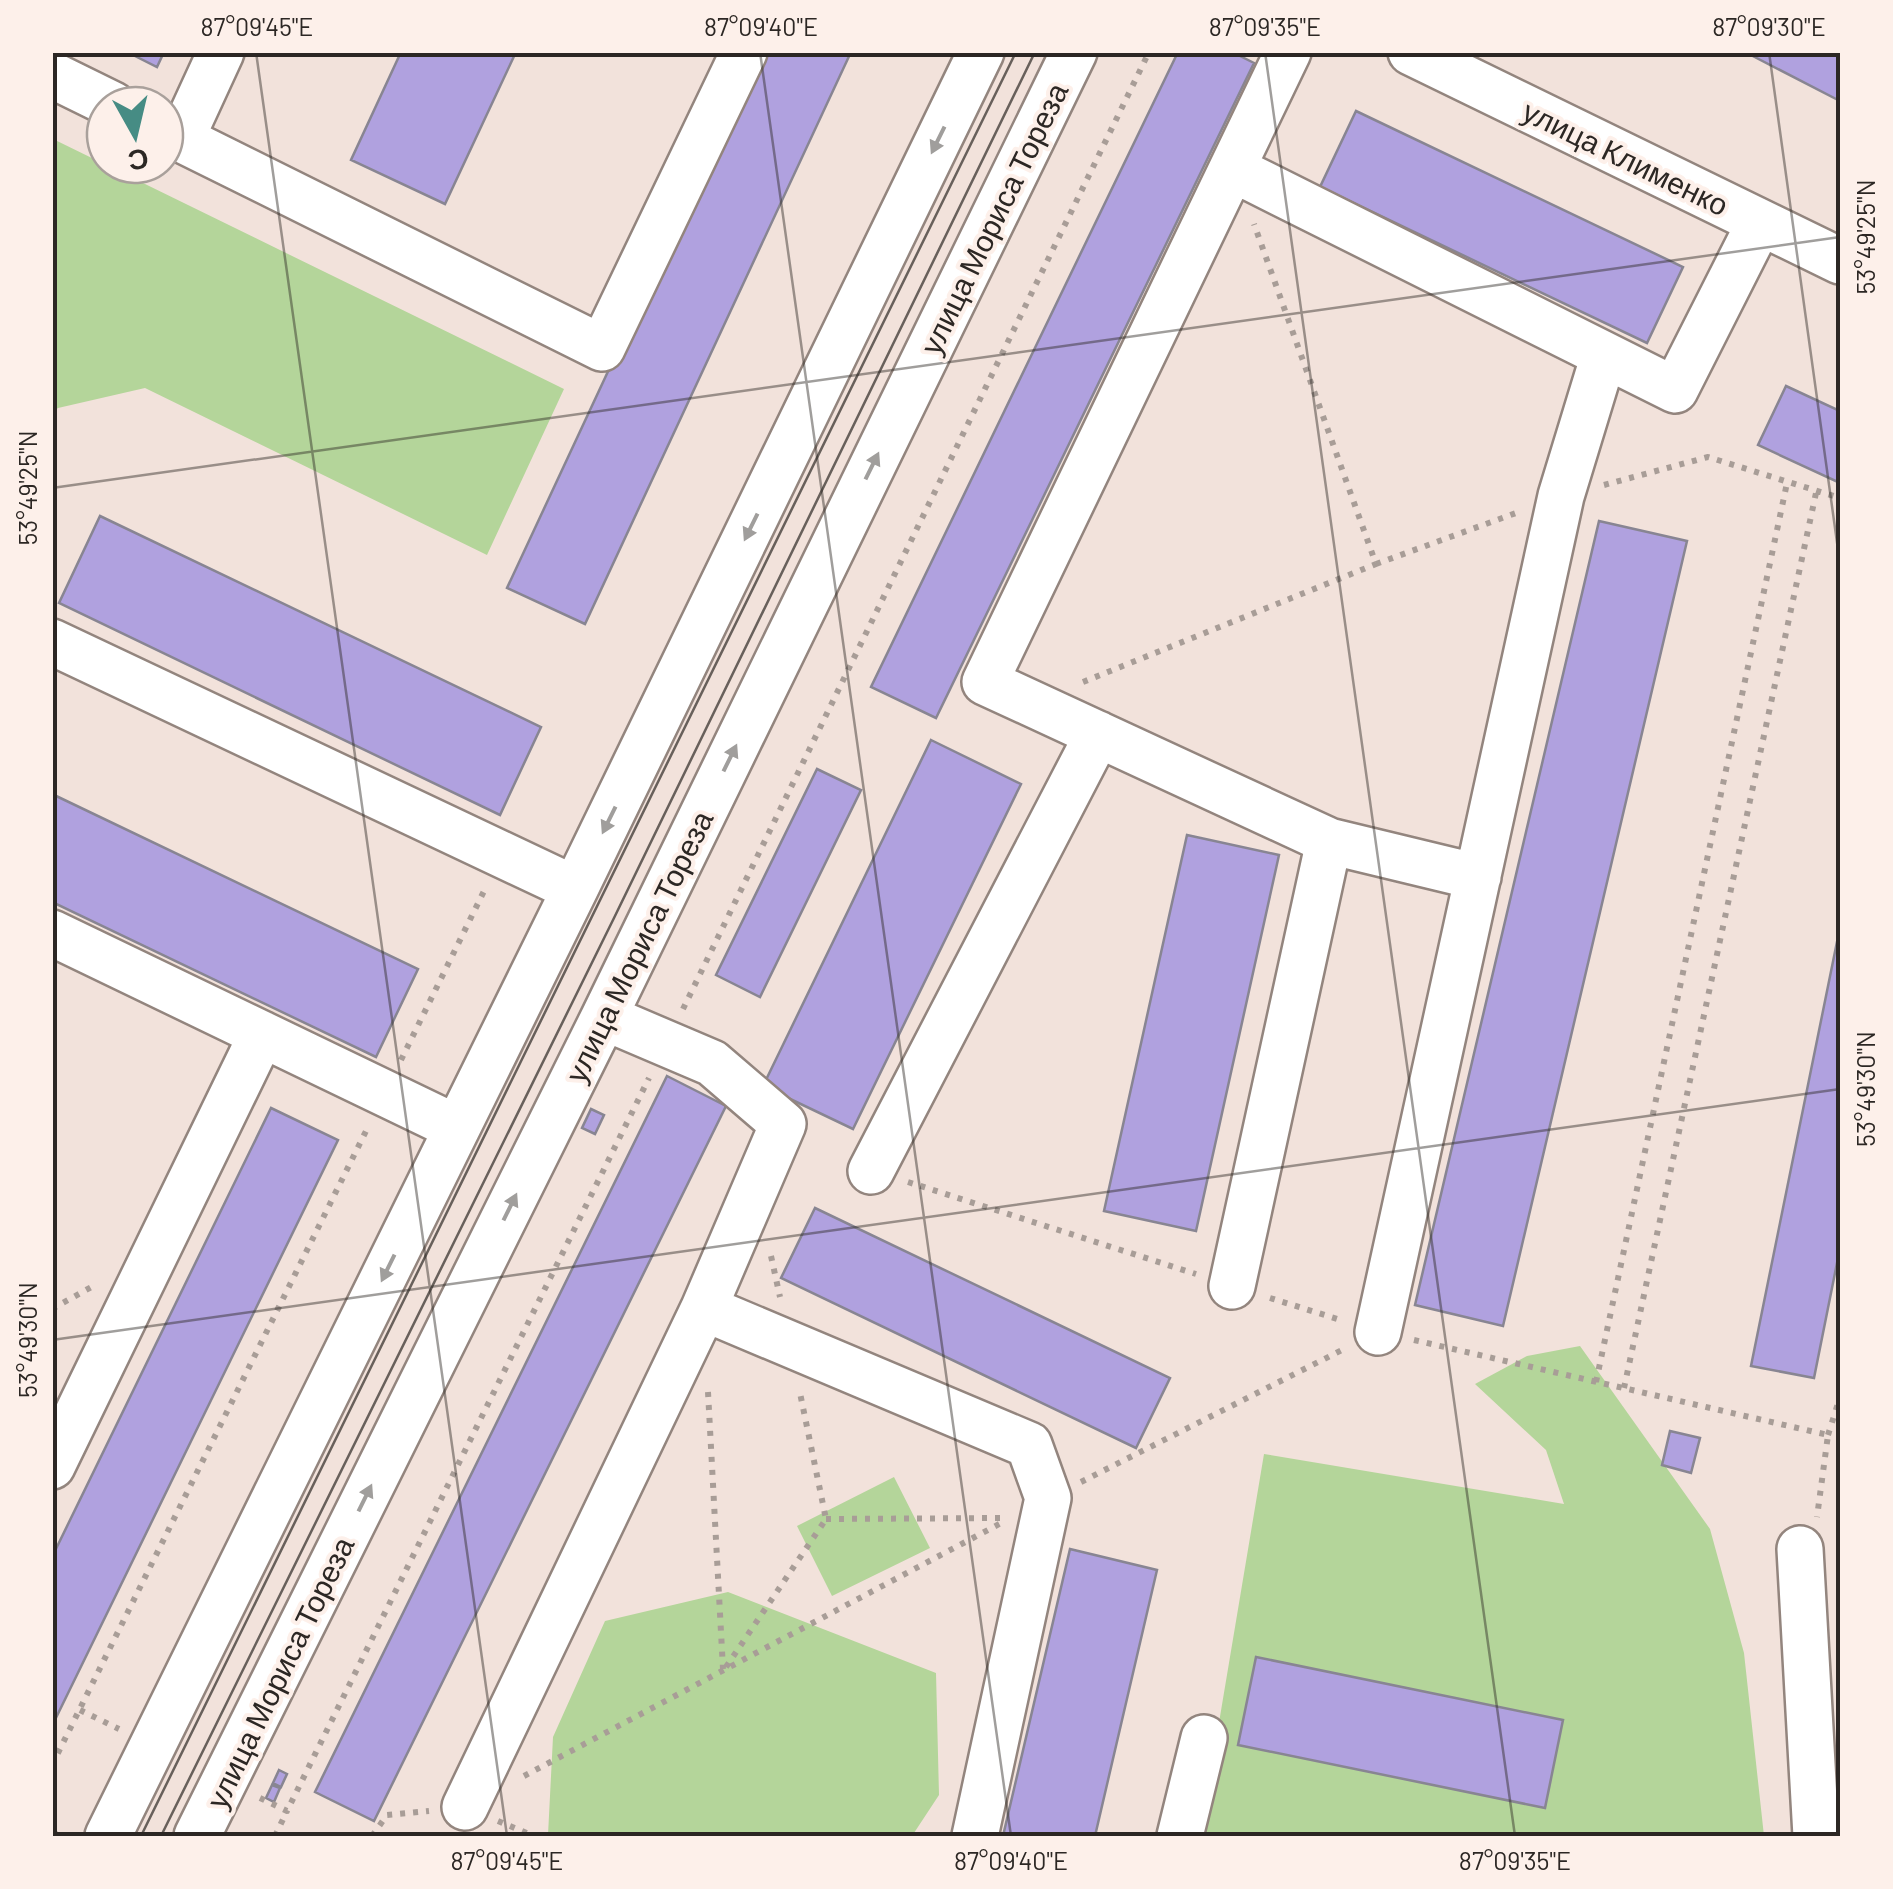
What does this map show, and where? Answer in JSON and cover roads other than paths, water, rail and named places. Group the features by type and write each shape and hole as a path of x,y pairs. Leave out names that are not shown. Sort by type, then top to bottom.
{"street":[{"path":"185,115 222,52"},
{"path":"185,141 602,348 744,52"},
{"path":"108,1836 575,890 981,52"},
{"name":"улица Мориса Тореза","path":"215,1830 604,1017 1074,52"},
{"path":"1288,52 1235,170 985,682 1329,840 1478,877"},
{"name":"улица Клименко","path":"1411,52 1840,261"},
{"path":"52,75 85,91"},
{"path":"1235,170 1675,390 1760,222"},
{"path":"1378,1332 1561,496 1604,355"},
{"path":"52,642 575,890"},
{"path":"871,1170 1098,734"},
{"path":"1232,1286 1329,840"},
{"path":"52,933 457,1128"},
{"path":"465,1807 704,1308 783,1124 712,1064 604,1017"},
{"path":"52,1466 262,1034"},
{"path":"704,1308 1029,1445 1048,1498 975,1836"},
{"path":"1800,1549 1816,1836"},
{"path":"1180,1836 1204,1738"}],"tram line":[{"path":"141,1836 1016,52"},
{"path":"161,1836 1035,52"}]}
